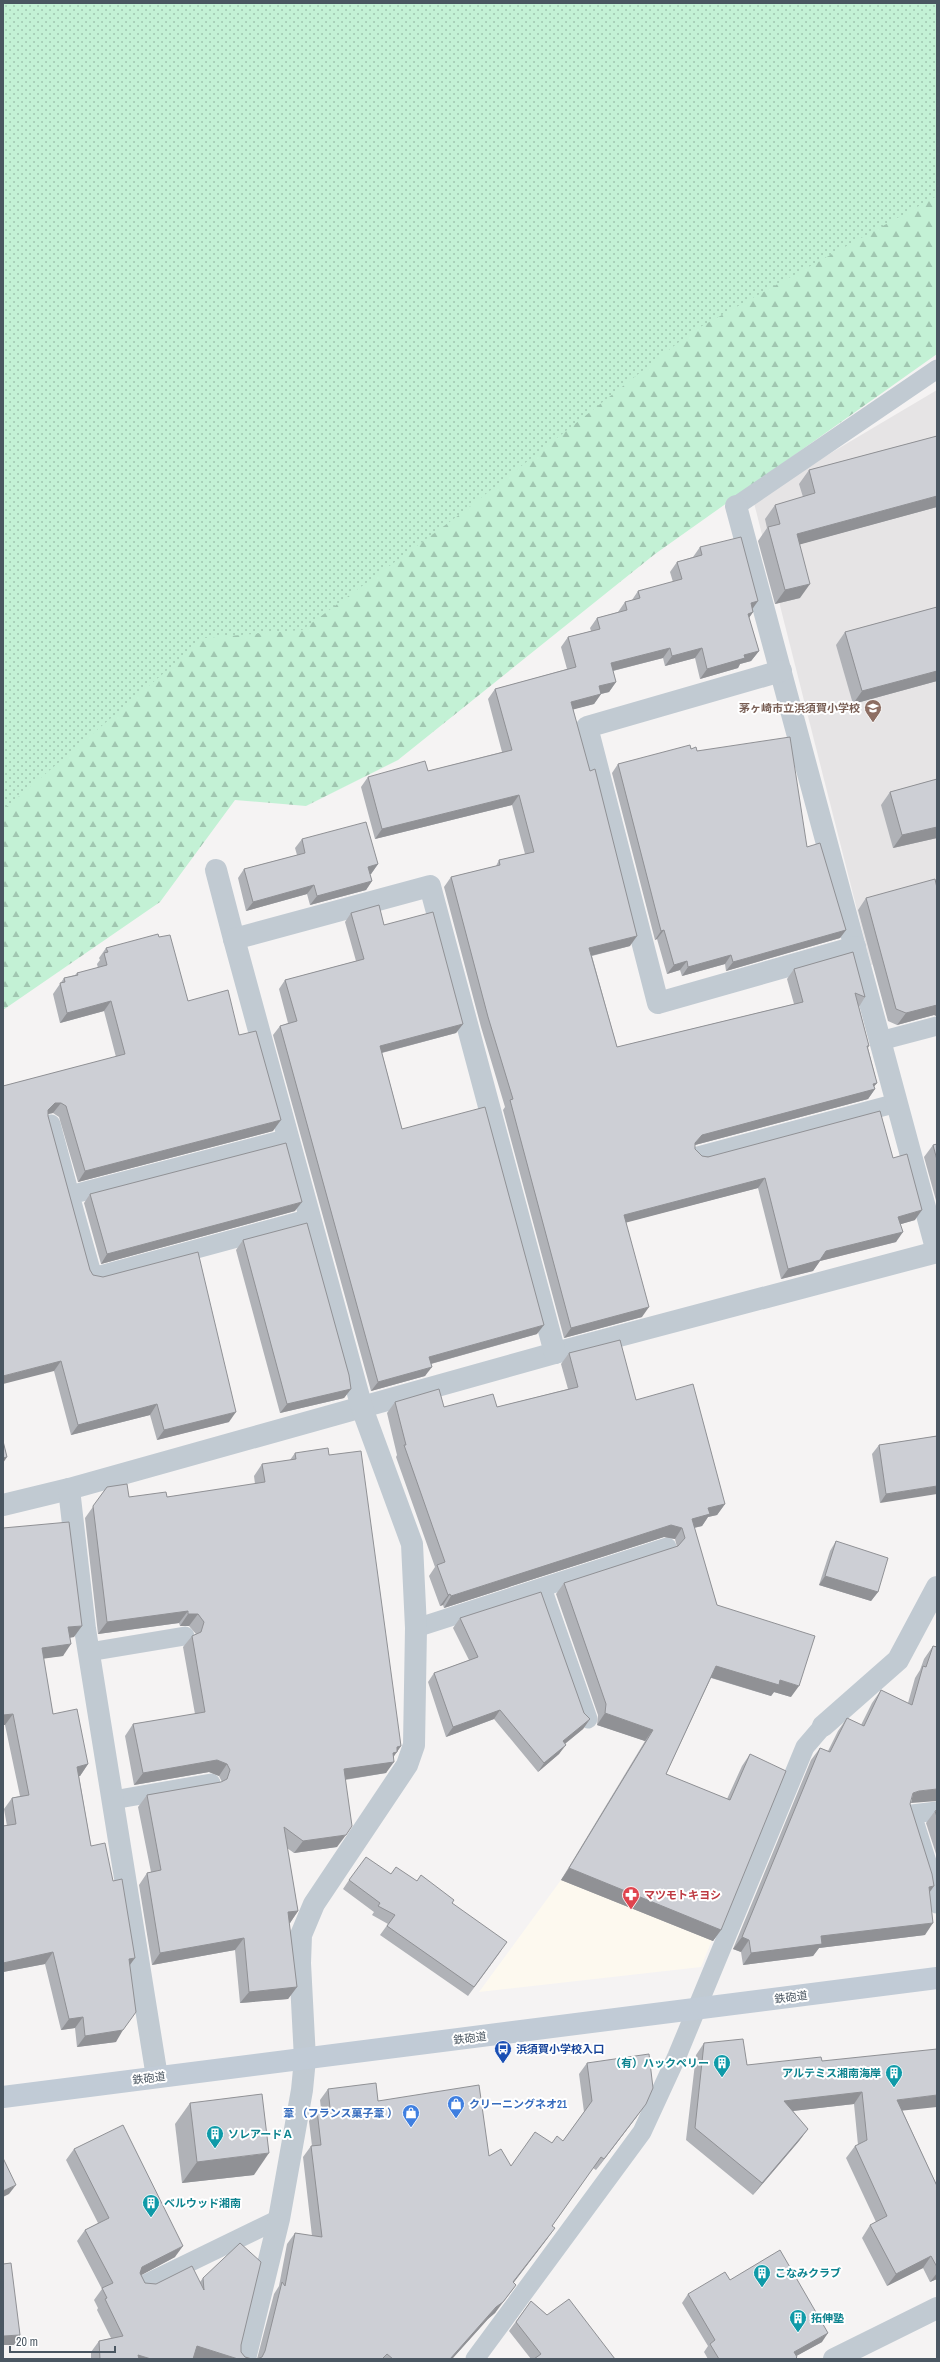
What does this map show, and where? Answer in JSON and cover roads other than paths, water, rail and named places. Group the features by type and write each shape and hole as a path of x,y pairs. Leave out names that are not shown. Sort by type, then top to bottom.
{"street":[{"path":"3,1505 69,1489 555,1353 937,1252 736,506"},
{"path":"781,671 587,727 658,1003 854,947"},
{"path":"216,870 362,1408 412,1544 416,1628 414,1745 407,1765 314,1904 301,1935 300,1963 305,2059 302,2090 279,2218 245,2359"},
{"path":"234,939 430,886 555,1353"},
{"path":"69,1489 89,1652 157,2077"},
{"path":"823,1726 898,1660 937,1587"},
{"name":"鉄砲道","path":"3,2097 937,1978"},
{"path":"834,2359 937,2308"}],"lane":[{"path":"736,506 937,370"},
{"path":"880,1041 937,1026"},
{"path":"698,1156 897,1103"},
{"path":"50,1124 93,1278 310,1218"},
{"path":"70,1195 289,1138"},
{"path":"416,1628 667,1547"},
{"path":"542,1588 588,1719"},
{"path":"89,1652 185,1636"},
{"path":"475,2359 642,2132 677,2056 695,2009 805,1747 823,1726"},
{"path":"113,1800 211,1784"},
{"path":"937,1811 912,1814 934,1884 937,1904"},
{"path":"143,2285 279,2218"}],"place":[{"name":"茅ヶ崎市立浜須賀小学校","path":"873,723"},
{"name":"マツモトキヨシ","path":"631,1910"},
{"name":"浜須賀小学校入口","path":"503,2064"},
{"name":"（有）ハックペリー","path":"722,2078"},
{"name":"アルテミス湘南海岸","path":"894,2088"},
{"name":"クリーニングネオ21","path":"456,2119"},
{"name":"葦 （フランス菓子葦 ）","path":"411,2128"},
{"name":"ソレアードＡ","path":"215,2149"},
{"name":"ベルウッド湘南","path":"151,2218"},
{"name":"こなみクラブ","path":"762,2288"},
{"name":"拓伸塾","path":"798,2333"}]}
